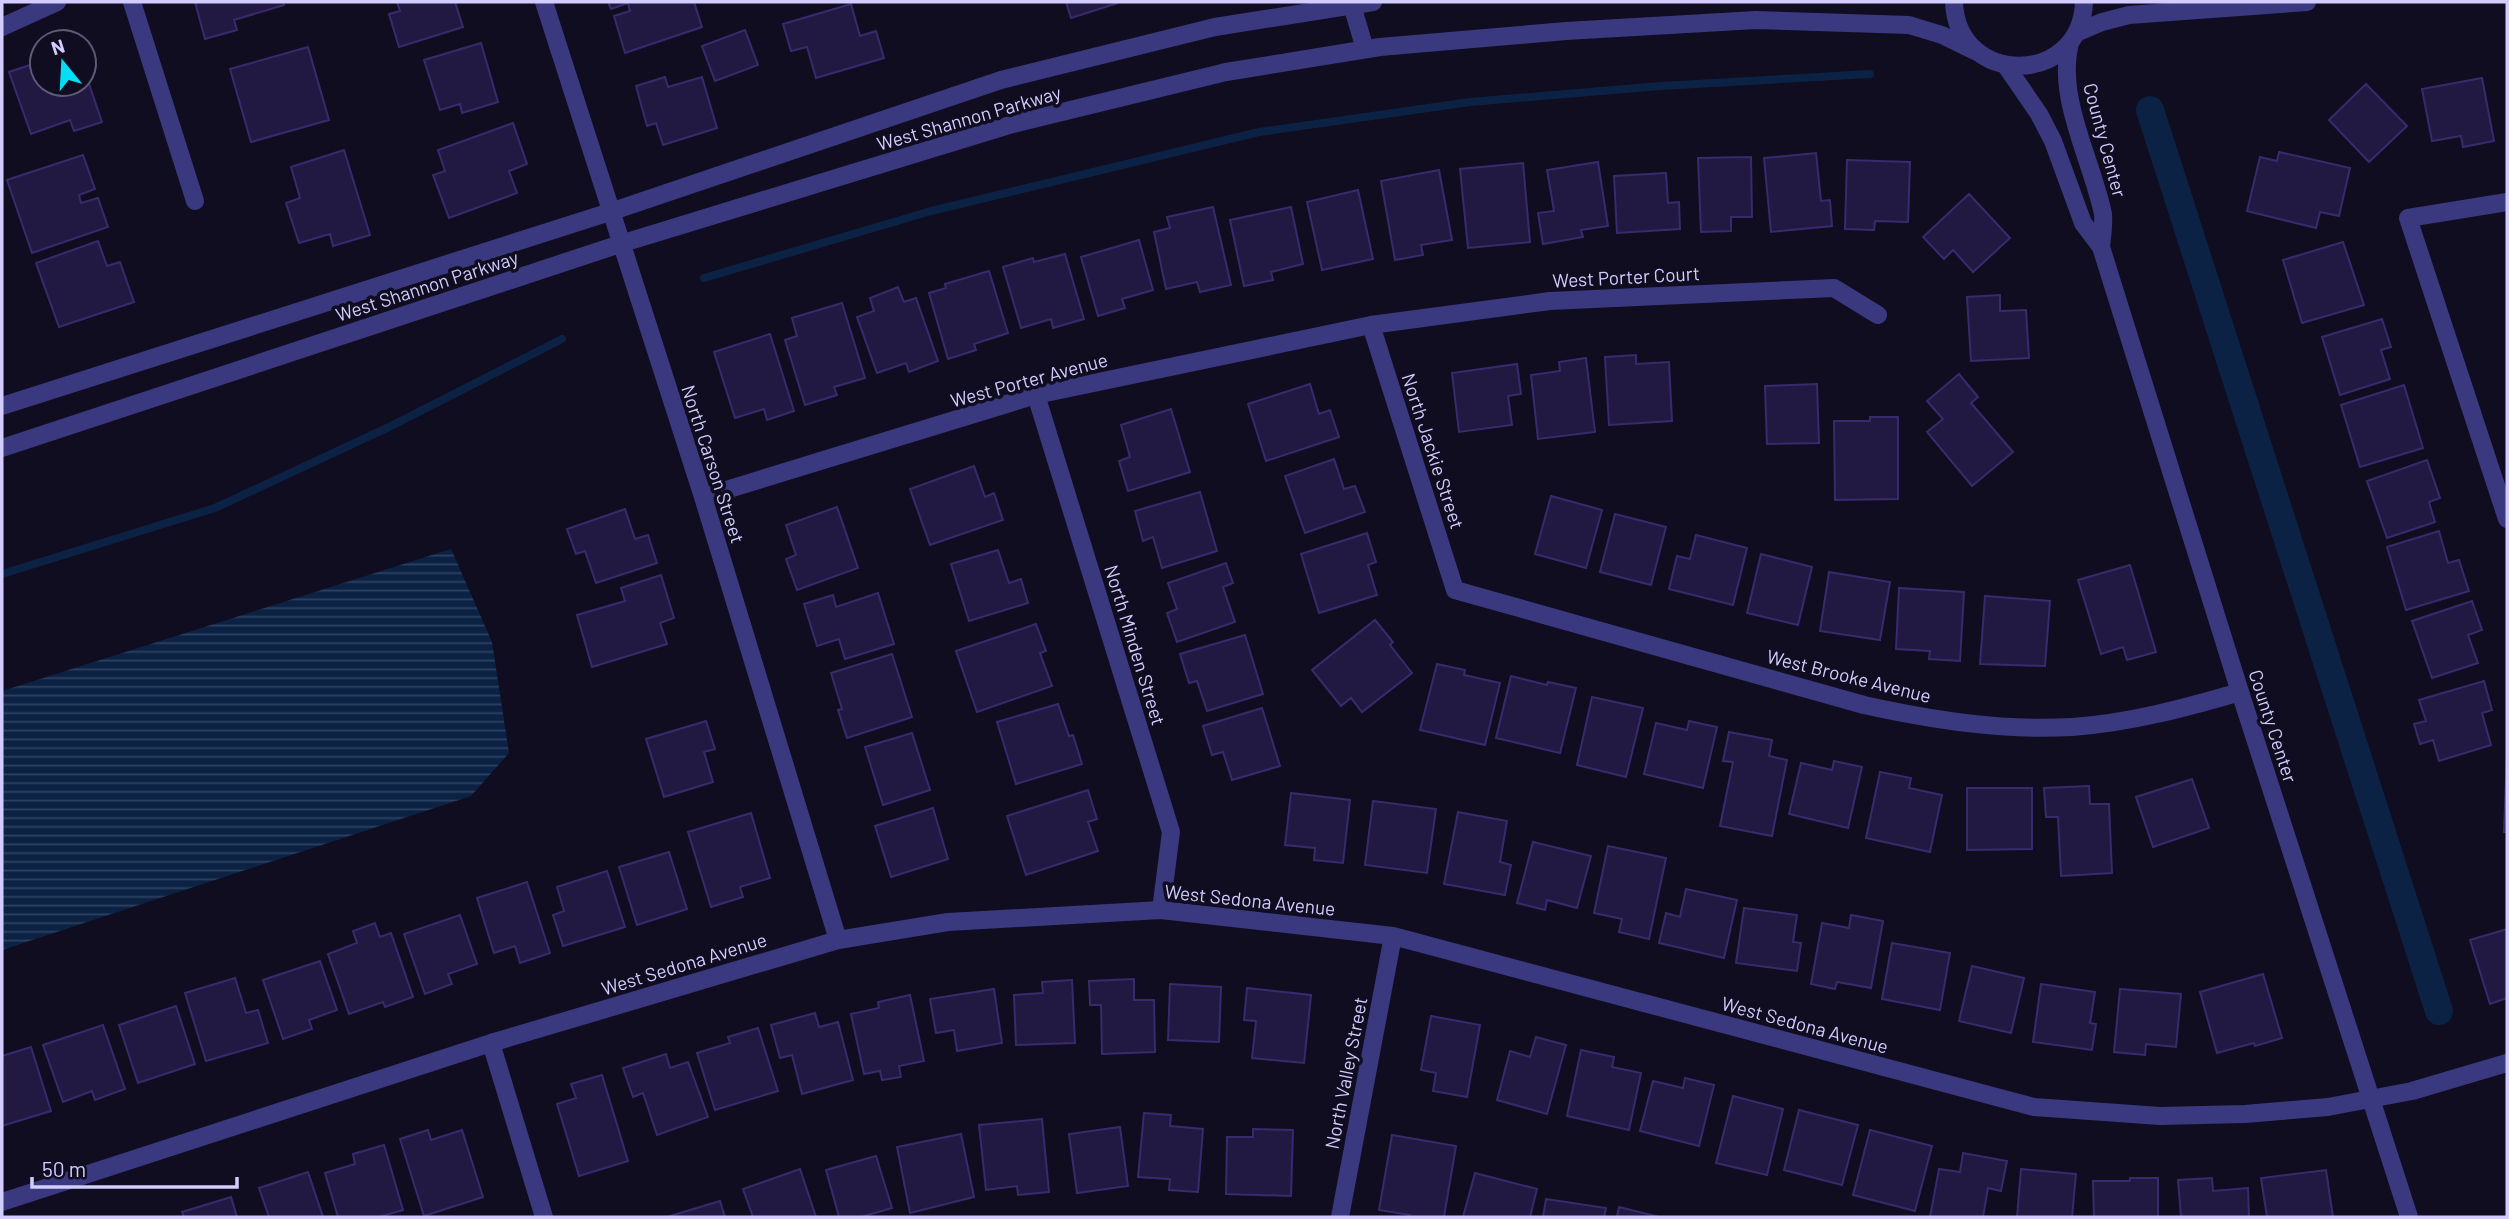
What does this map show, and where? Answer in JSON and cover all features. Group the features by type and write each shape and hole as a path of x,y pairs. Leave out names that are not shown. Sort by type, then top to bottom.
{"street":[{"path":"2,27 57,2"},
{"path":"132,2 195,201"},
{"name":"North Carson Street","path":"544,2 703,498 838,940"},
{"name":"West Shannon Parkway","path":"2,406 610,212 1001,80 1215,27 1373,2"},
{"path":"1954,2 1960,29 1966,40 1979,53"},
{"name":"County Center","path":"2084,2 2066,66 2077,126 2103,217 2101,247"},
{"path":"2006,66 2038,64 2053,58 2073,38 2102,22 2129,15 2307,2"},
{"path":"1352,4 1365,49"},
{"name":"West Shannon Parkway","path":"2,449 620,244 1013,124 1226,72 1365,49 1756,20 1909,25 1942,35 2006,66"},
{"name":"County Center","path":"2006,66 2039,114 2053,141 2082,223 2101,247 2240,692 2409,1217"},
{"path":"2507,202 2408,218 2507,519"},
{"name":"West Porter Court","path":"1371,325 1550,301 1834,288 1878,315"},
{"name":"West Porter Avenue","path":"703,498 1036,395 1371,325"},
{"name":"North Jackie Street","path":"1371,325 1455,590"},
{"name":"North Minden Street","path":"1036,395 1171,832 1161,910"},
{"name":"West Brooke Avenue","path":"1455,590 1864,705 1966,723 2045,727 2105,723 2172,711 2240,692"},
{"name":"West Sedona Avenue","path":"2,1202 491,1043 838,940 948,922 1161,910 1393,936 2034,1107 2160,1116 2245,1114 2328,1107 2424,1087 2507,1063"},
{"name":"North Valley Street","path":"1340,1217 1393,936"},
{"path":"491,1043 544,1217"}],"water":[{"path":"451,549 492,642 509,753 471,796 2,950 2,691"}],"building":[{"path":"195,2 283,2 284,5 234,20 237,30 205,39"},
{"path":"397,2 455,2 463,27 399,47 389,14 400,11"},
{"path":"608,2 694,2 702,27 625,53 614,16 630,11 628,3 611,9"},
{"path":"1066,2 1118,2 1118,3 1071,18"},
{"path":"851,4 860,36 876,31 884,58 816,78 807,47 791,51 783,24"},
{"path":"745,30 758,65 715,81 702,46"},
{"path":"481,43 498,102 462,113 460,104 440,110 424,60"},
{"path":"308,47 329,120 251,142 230,69"},
{"path":"28,66 28,98 94,98 102,122 74,131 70,120 31,134 9,72"},
{"path":"665,77 668,87 702,77 717,128 663,145 656,123 647,126 636,86"},
{"path":"2482,78 2494,141 2463,147 2461,136 2432,141 2422,89"},
{"path":"2366,84 2407,126 2369,162 2329,120"},
{"path":"513,123 527,164 509,171 517,193 449,218 433,175 445,171 438,150"},
{"path":"344,150 370,235 333,246 330,234 299,243 286,203 300,198 291,167"},
{"path":"2279,152 2350,168 2339,216 2320,212 2316,228 2247,211 2260,157 2277,161"},
{"path":"1816,153 1821,201 1830,200 1832,226 1771,232 1764,158"},
{"path":"83,155 95,189 79,195 81,203 98,198 108,227 32,253 7,180"},
{"path":"1751,157 1752,217 1731,217 1731,231 1701,232 1698,158"},
{"path":"1847,160 1910,162 1908,222 1875,221 1874,230 1845,229"},
{"path":"1598,162 1608,226 1581,230 1583,237 1543,244 1538,213 1554,211 1547,170"},
{"path":"1523,163 1530,242 1468,248 1460,169"},
{"path":"1439,170 1452,240 1421,245 1423,255 1395,260 1381,181"},
{"path":"1666,173 1668,203 1679,202 1680,229 1617,233 1614,176"},
{"path":"1358,190 1373,259 1322,270 1307,202"},
{"path":"1969,194 2010,238 1973,272 1953,250 1944,259 1923,237"},
{"path":"1213,207 1231,285 1200,292 1197,282 1166,289 1154,232 1170,228 1167,217"},
{"path":"1291,207 1303,264 1271,272 1273,280 1244,286 1230,220"},
{"path":"1139,240 1153,290 1122,299 1125,308 1098,316 1081,257"},
{"path":"98,241 107,266 120,262 134,302 59,327 36,263"},
{"path":"2343,242 2364,305 2302,323 2283,260"},
{"path":"1065,254 1084,319 1053,328 1051,319 1021,328 1003,267 1033,258 1034,262"},
{"path":"989,271 1008,333 974,344 976,350 948,359 929,293 946,288 945,284"},
{"path":"898,287 904,302 916,298 938,361 909,372 906,363 877,373 857,317 874,311 870,298"},
{"path":"2000,295 2000,311 2026,310 2029,358 1971,361 1967,297"},
{"path":"842,303 865,378 834,387 837,395 805,405 785,340 797,336 792,318"},
{"path":"2382,319 2391,347 2381,350 2390,379 2340,395 2322,337"},
{"path":"770,334 794,411 767,420 764,409 735,418 714,352"},
{"path":"1636,355 1636,364 1669,362 1672,421 1609,425 1605,357"},
{"path":"1586,358 1595,432 1538,439 1531,375 1560,371 1559,362"},
{"path":"1517,364 1521,394 1508,396 1512,425 1459,432 1452,373"},
{"path":"1959,374 1978,397 1971,403 2013,452 1972,486 1927,432 1943,419 1927,401"},
{"path":"1310,384 1319,414 1330,410 1339,437 1266,461 1248,404"},
{"path":"1817,384 1819,443 1767,444 1765,386"},
{"path":"2404,385 2423,448 2360,467 2341,405"},
{"path":"1171,409 1190,472 1128,491 1119,461 1130,457 1121,425"},
{"path":"1870,417 1898,417 1898,499 1835,500 1834,421 1870,421"},
{"path":"1334,459 1344,489 1355,486 1365,512 1305,533 1285,476"},
{"path":"2427,460 2440,498 2429,502 2435,522 2387,538 2367,481"},
{"path":"974,466 985,497 994,493 1003,520 930,545 910,489"},
{"path":"1200,492 1217,551 1162,568 1153,537 1143,541 1135,511"},
{"path":"1551,496 1602,510 1586,568 1535,554"},
{"path":"837,507 858,568 797,590 786,559 796,555 786,525"},
{"path":"625,509 635,539 648,535 657,563 596,583 585,551 576,554 567,529"},
{"path":"1615,514 1666,527 1651,585 1600,572"},
{"path":"2439,531 2448,563 2459,560 2469,591 2406,610 2387,547"},
{"path":"1367,533 1376,562 1368,565 1377,595 1319,613 1301,554"},
{"path":"1696,535 1747,548 1733,605 1669,589 1677,556 1690,559"},
{"path":"998,550 1009,583 1021,579 1028,603 969,621 951,564"},
{"path":"1761,554 1812,567 1798,625 1747,613"},
{"path":"1226,563 1233,583 1223,587 1235,622 1177,642 1167,613 1177,609 1168,583"},
{"path":"2130,565 2156,652 2127,660 2123,647 2101,654 2078,580"},
{"path":"1829,572 1890,582 1880,640 1820,631"},
{"path":"661,575 674,618 660,623 667,644 592,667 577,615 625,601 621,588"},
{"path":"1899,588 1964,592 1960,661 1929,659 1930,651 1896,649"},
{"path":"878,593 894,644 845,659 839,639 817,646 804,604 833,595 836,607"},
{"path":"1985,596 2050,601 2045,666 1980,664"},
{"path":"2472,601 2482,630 2468,635 2478,663 2432,678 2412,621"},
{"path":"1375,620 1393,642 1390,645 1412,673 1362,712 1351,698 1341,706 1312,670"},
{"path":"1036,624 1046,651 1040,653 1052,686 977,712 956,651"},
{"path":"1245,635 1263,694 1207,711 1197,681 1189,683 1180,654"},
{"path":"892,654 912,717 847,738 831,673"},
{"path":"1437,664 1465,670 1464,675 1500,683 1485,745 1420,730"},
{"path":"1511,676 1547,685 1548,682 1576,688 1560,753 1496,738"},
{"path":"2484,681 2492,710 2482,713 2491,745 2439,761 2433,740 2420,744 2414,724 2426,721 2419,700"},
{"path":"1592,697 1643,708 1626,777 1577,765"},
{"path":"1058,704 1069,736 1073,735 1082,764 1016,784 997,722"},
{"path":"1262,708 1280,766 1232,780 1223,752 1212,755 1203,726"},
{"path":"706,721 715,749 704,752 713,782 664,797 646,739"},
{"path":"1689,721 1717,727 1703,788 1644,774 1656,723 1687,730"},
{"path":"1729,732 1772,740 1769,756 1787,760 1772,836 1720,826 1733,762 1723,761"},
{"path":"912,733 930,790 883,805 865,747"},
{"path":"2507,753 2507,832 2504,832"},
{"path":"1834,761 1862,767 1848,828 1789,814 1801,763 1832,770"},
{"path":"1880,772 1911,778 1909,788 1942,795 1930,852 1866,838"},
{"path":"2192,779 2209,828 2153,847 2136,797"},
{"path":"2089,786 2090,804 2109,804 2112,873 2061,876 2058,817 2046,817 2044,788"},
{"path":"1967,788 2032,788 2032,849 1967,850"},
{"path":"1088,790 1097,819 1088,822 1098,851 1026,875 1007,816"},
{"path":"1291,793 1350,800 1343,863 1314,860 1315,848 1285,845"},
{"path":"1373,801 1436,809 1427,873 1365,865"},
{"path":"933,808 948,859 891,877 875,826"},
{"path":"1458,812 1507,821 1500,862 1511,865 1505,895 1444,884"},
{"path":"751,813 770,878 740,887 743,897 711,907 688,832"},
{"path":"1533,842 1591,856 1577,908 1547,900 1545,910 1517,903"},
{"path":"1608,846 1666,858 1649,939 1619,932 1622,919 1594,913"},
{"path":"669,852 687,909 637,925 619,867"},
{"path":"607,871 625,927 563,946 553,915 564,911 557,887"},
{"path":"527,882 550,953 520,963 515,946 494,953 477,898"},
{"path":"1686,889 1737,900 1724,958 1659,943 1666,913 1680,917"},
{"path":"1744,908 1797,915 1793,942 1801,943 1797,971 1736,963"},
{"path":"460,915 477,964 448,974 452,984 425,994 404,934"},
{"path":"1851,915 1883,921 1871,988 1837,982 1835,989 1811,984 1822,923 1849,928"},
{"path":"375,923 380,937 391,933 413,997 385,1007 383,1002 349,1014 328,954 357,943 353,931"},
{"path":"2507,929 2507,998 2490,1004 2470,940"},
{"path":"1892,943 1950,953 1940,1010 1882,999"},
{"path":"320,961 337,1010 309,1020 312,1029 283,1039 263,980"},
{"path":"1972,966 2024,978 2011,1033 1959,1021"},
{"path":"2263,974 2282,1038 2217,1053 2200,992"},
{"path":"235,978 246,1013 258,1010 268,1043 206,1061 185,993"},
{"path":"1134,979 1134,1000 1154,1000 1155,1052 1102,1054 1101,1005 1090,1005 1089,981"},
{"path":"1072,980 1075,1043 1016,1045 1014,995 1043,993 1042,982"},
{"path":"1170,984 1221,987 1219,1042 1168,1040"},
{"path":"2041,984 2095,992 2090,1023 2096,1024 2092,1050 2033,1042"},
{"path":"1247,988 1311,995 1304,1063 1252,1058 1256,1021 1244,1020"},
{"path":"994,989 1002,1043 957,1051 954,1030 936,1033 930,999"},
{"path":"2120,989 2181,994 2176,1047 2146,1044 2145,1055 2114,1052"},
{"path":"910,995 924,1061 899,1066 901,1077 882,1080 880,1071 864,1074 851,1014 879,1008 878,1002"},
{"path":"176,1006 195,1064 138,1083 119,1025"},
{"path":"815,1013 819,1027 838,1022 853,1080 802,1094 792,1055 780,1058 771,1025"},
{"path":"1431,1016 1480,1025 1467,1097 1433,1091 1436,1073 1421,1070"},
{"path":"103,1025 125,1089 95,1100 92,1091 63,1102 43,1045"},
{"path":"758,1028 778,1091 715,1110 697,1053 730,1043 728,1037"},
{"path":"1536,1037 1566,1045 1547,1114 1497,1100 1510,1051 1530,1057"},
{"path":"31,1047 51,1111 2,1126 2,1056"},
{"path":"1581,1050 1614,1057 1612,1067 1641,1073 1629,1130 1567,1116"},
{"path":"666,1054 670,1068 688,1062 708,1117 657,1135 643,1093 633,1097 623,1068"},
{"path":"602,1075 628,1161 579,1176 557,1104 576,1098 571,1084"},
{"path":"1685,1078 1714,1085 1699,1146 1640,1131 1653,1081 1683,1088"},
{"path":"1733,1096 1783,1109 1767,1175 1716,1163"},
{"path":"1799,1110 1858,1125 1842,1185 1784,1170"},
{"path":"1144,1113 1171,1115 1170,1126 1203,1129 1198,1192 1169,1190 1170,1179 1138,1177"},
{"path":"1042,1119 1049,1192 1018,1195 1017,1186 986,1190 979,1125"},
{"path":"1120,1127 1128,1186 1077,1193 1069,1134"},
{"path":"1253,1129 1293,1130 1291,1196 1226,1194 1227,1137 1253,1137"},
{"path":"428,1130 431,1140 462,1130 483,1197 424,1216 400,1139"},
{"path":"1870,1130 1932,1146 1915,1211 1853,1195"},
{"path":"961,1134 974,1197 910,1213 897,1147"},
{"path":"1392,1135 1456,1146 1444,1217 1410,1217 1379,1210"},
{"path":"384,1145 403,1210 379,1217 338,1217 325,1173 355,1164 353,1154"},
{"path":"1963,1153 2007,1161 2001,1191 1988,1188 1983,1217 1930,1217 1939,1169 1960,1172"},
{"path":"876,1156 892,1208 861,1217 839,1217 826,1170"},
{"path":"800,1169 816,1217 753,1217 743,1189"},
{"path":"2021,1169 2076,1174 2072,1217 2017,1217"},
{"path":"2326,1170 2333,1217 2267,1217 2261,1178"},
{"path":"308,1172 323,1217 269,1217 259,1188"},
{"path":"1475,1173 1537,1189 1530,1217 1463,1217"},
{"path":"2130,1178 2158,1178 2158,1217 2094,1217 2093,1181 2130,1181"},
{"path":"2212,1178 2213,1191 2248,1188 2249,1217 2181,1217 2178,1180"},
{"path":"231,1197 237,1217 184,1217 182,1212"},
{"path":"1546,1199 1606,1208 1604,1217 1543,1217"},
{"path":"720,1201 725,1217 670,1216"},
{"path":"1619,1207 1659,1217 1617,1217"}],"waterway":[{"path":"704,278 931,211 1259,132 1470,102 1661,86 1870,74"},
{"path":"2150,110 2439,1011"},
{"path":"2,574 215,508 389,427 562,339"}]}
